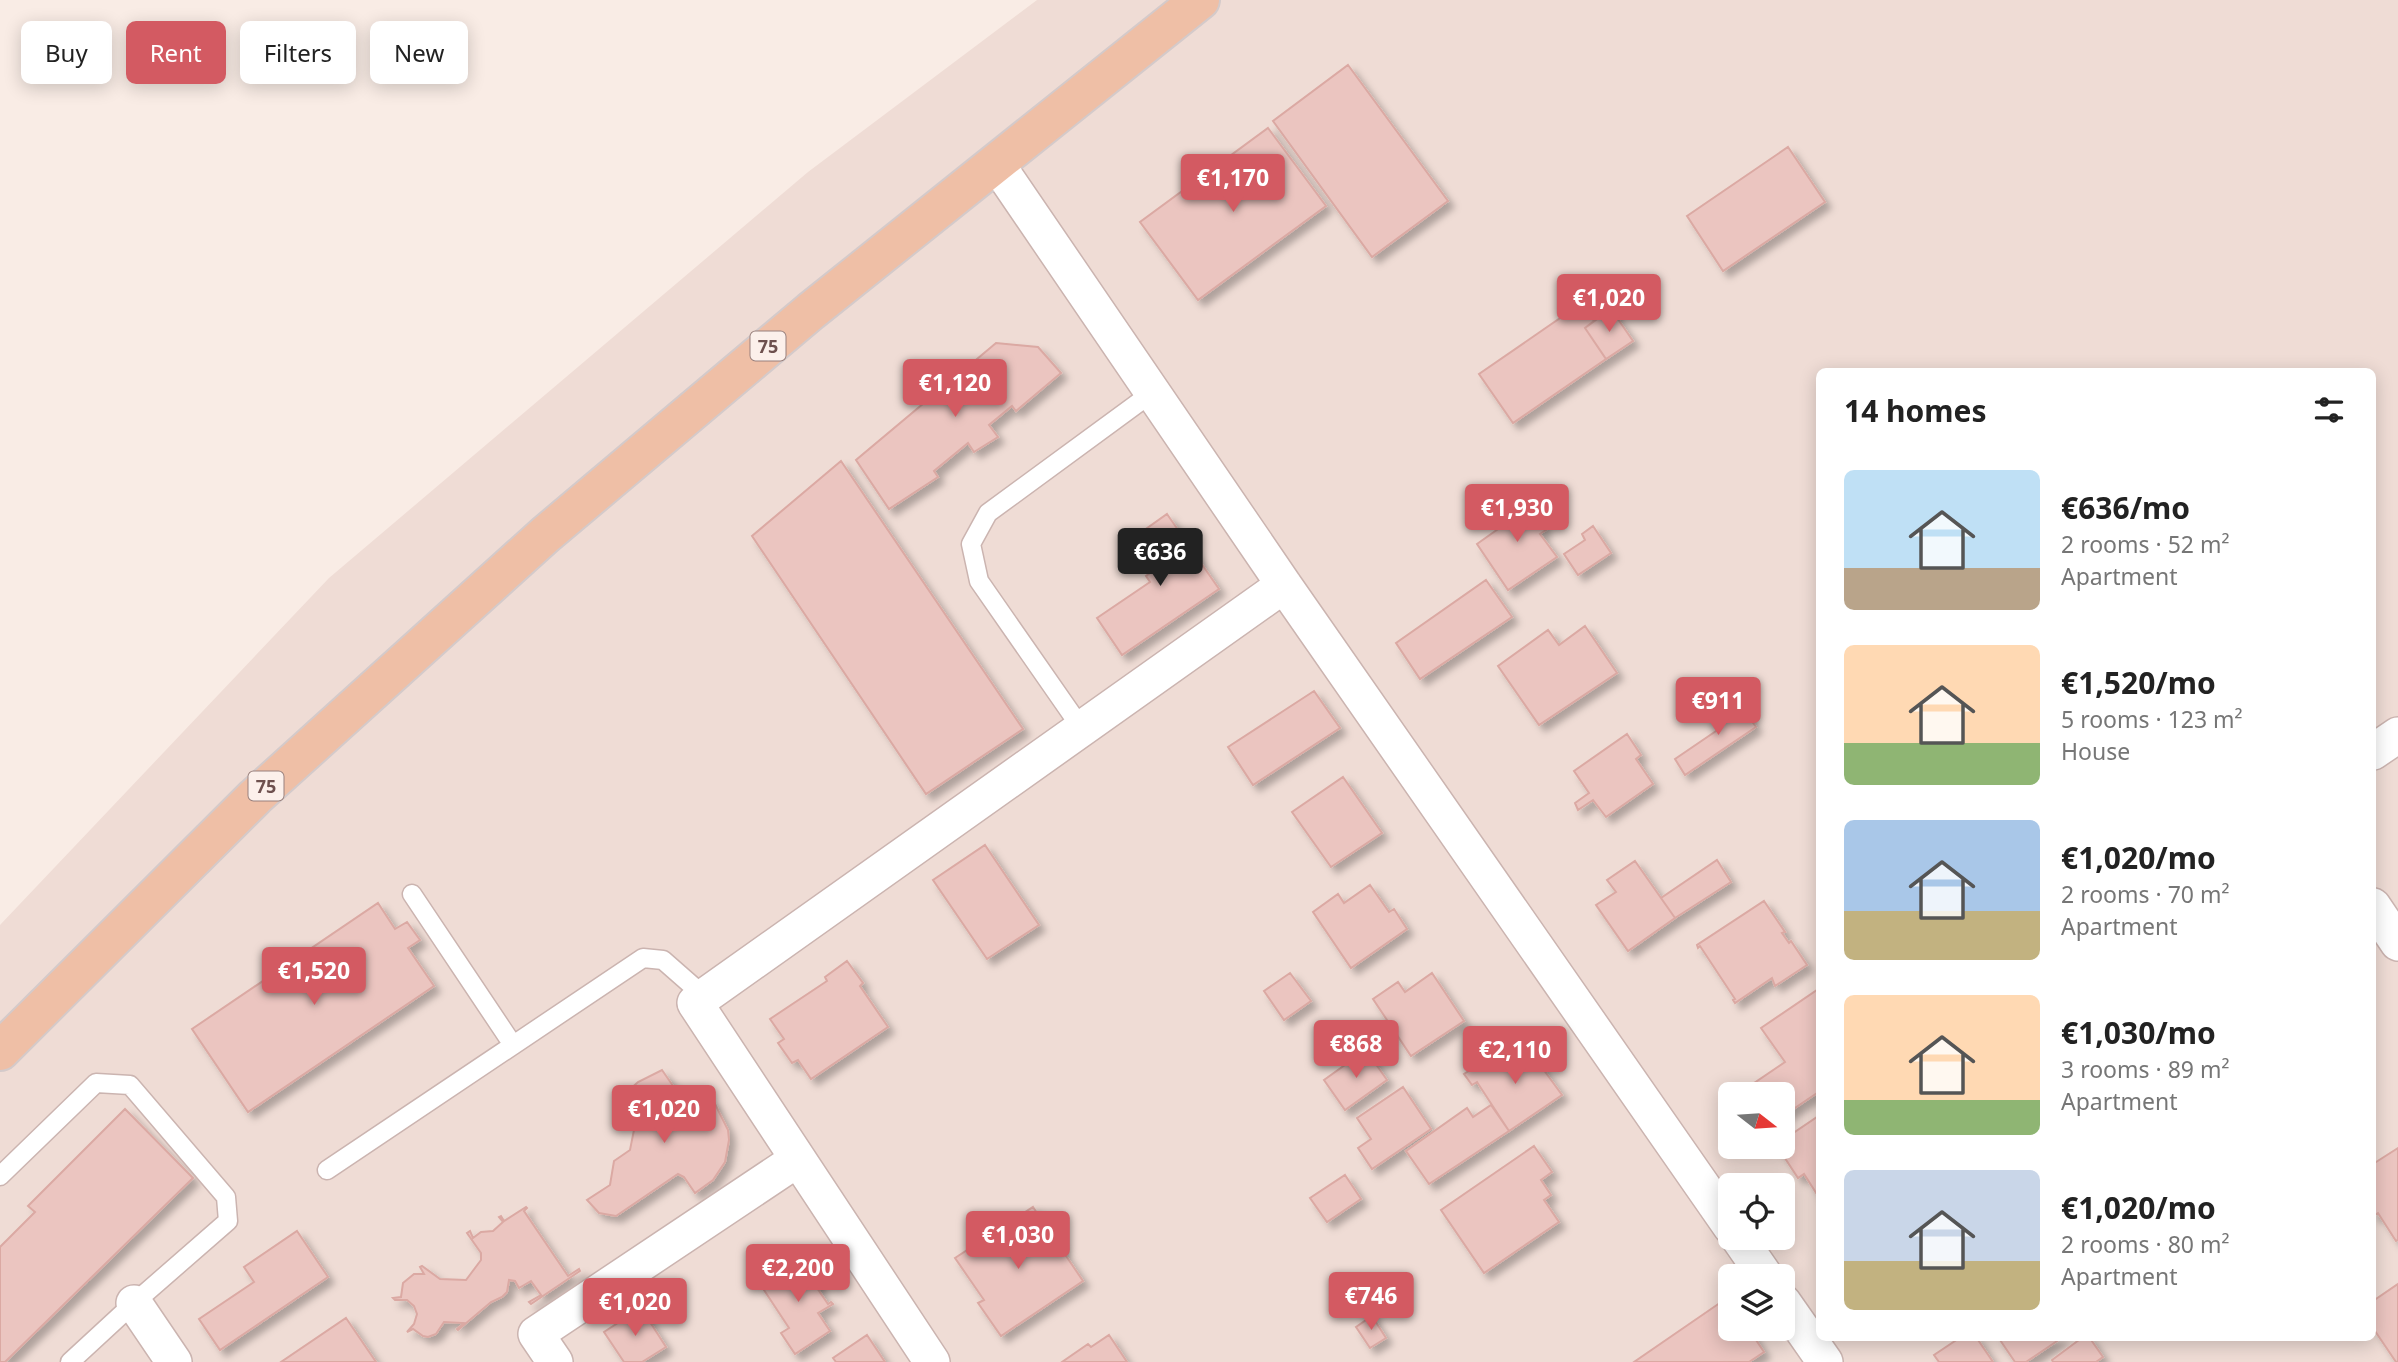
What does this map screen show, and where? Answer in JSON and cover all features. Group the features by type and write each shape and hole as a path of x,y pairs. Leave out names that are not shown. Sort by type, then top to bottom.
{"main road":[{"name":"75","path":"0,1051 255,797 545,535 811,311 1200,0"}],"street":[{"path":"996,163 1284,585 1718,1208"},
{"path":"932,1362 695,1003 1284,585"},
{"path":"2376,750 2398,735"},
{"path":"2376,910 2398,943"},
{"path":"555,1362 536,1334 798,1159"},
{"path":"134,1303 174,1362"},
{"path":"1795,1319 1825,1362"}],"lane":[{"path":"1082,729 979,581 971,544 988,513 1153,392"},
{"path":"412,894 513,1045"},
{"path":"327,1170 643,958 663,960 705,996"},
{"path":"0,1176 96,1083 130,1085 226,1197 228,1221 69,1362"}],"shaded area":[{"path":"1037,0 2398,0 2398,1362 0,1362 0,925 329,578 808,172"}],"building":[{"path":"1348,65 1448,201 1372,257 1273,121"},
{"path":"1268,128 1326,206 1198,300 1140,222"},
{"path":"1788,147 1825,202 1723,271 1687,216"},
{"path":"1599,292 1611,309 1594,321 1582,303"},
{"path":"1582,303 1594,321 1585,328 1606,359 1513,423 1479,374"},
{"path":"1611,309 1633,341 1606,359 1585,328"},
{"path":"996,343 1038,347 1061,373 1016,411 1012,406 989,425 998,437 974,452 968,443 934,471 938,477 889,509 856,460 949,382 939,369 941,367 952,380"},
{"path":"841,461 1023,729 926,794 752,536"},
{"path":"1521,494 1546,530 1540,534 1557,557 1508,590 1477,544 1508,522 1499,509"},
{"path":"1167,514 1219,589 1122,655 1097,618 1150,582 1146,576 1158,567 1136,536"},
{"path":"1593,526 1611,553 1578,575 1564,554 1585,540 1582,534"},
{"path":"1486,580 1512,617 1420,679 1396,643"},
{"path":"1585,626 1617,673 1539,725 1498,666 1548,630 1559,645"},
{"path":"1314,691 1340,728 1253,785 1228,747"},
{"path":"1737,700 1756,727 1685,775 1675,759 1719,729 1711,717"},
{"path":"1627,734 1641,755 1636,759 1653,784 1606,817 1593,800 1578,810 1575,803 1589,793 1574,771"},
{"path":"1343,777 1382,833 1331,867 1292,812"},
{"path":"985,845 1039,925 987,959 933,880"},
{"path":"1717,860 1731,882 1675,918 1661,898"},
{"path":"1635,861 1675,918 1628,951 1596,905 1616,892 1607,880"},
{"path":"1370,885 1389,912 1394,909 1407,929 1351,968 1313,912 1338,894 1344,903"},
{"path":"1764,901 1785,932 1782,933 1789,943 1791,941 1807,965 1775,986 1772,978 1735,1003 1735,999 1697,945"},
{"path":"378,903 395,929 407,922 420,940 408,948 434,986 248,1112 192,1029"},
{"path":"847,961 863,983 860,986 888,1027 811,1079 798,1060 792,1063 778,1043 784,1039 770,1019 827,981 825,977"},
{"path":"1290,973 1311,1001 1284,1020 1264,991"},
{"path":"1432,973 1464,1021 1411,1056 1373,999 1398,982 1405,992"},
{"path":"1816,991 1816,1094 1796,1107 1796,1082 1756,1082 1785,1062 1761,1028"},
{"path":"1527,1047 1562,1095 1509,1131 1477,1082 1472,1085 1464,1074 1497,1053 1502,1063"},
{"path":"1366,1050 1387,1080 1345,1110 1324,1080"},
{"path":"662,1070 689,1109 696,1111 713,1100 728,1130 725,1162 713,1180 695,1193 684,1177 678,1174 616,1216 599,1213 587,1200 610,1185 614,1161 630,1150 635,1125 618,1100 638,1082"},
{"path":"1403,1087 1431,1129 1372,1169 1358,1148 1371,1139 1357,1118"},
{"path":"1491,1105 1509,1131 1429,1184 1406,1151 1467,1108 1473,1117"},
{"path":"125,1109 193,1178 5,1362 0,1362 0,1247 35,1212 28,1206"},
{"path":"1816,1118 1816,1193 1804,1174 1798,1178 1786,1159 1796,1158 1796,1131"},
{"path":"1534,1146 1552,1172 1541,1180 1551,1195 1544,1200 1559,1222 1484,1273 1441,1210"},
{"path":"2398,1148 2396,1241 2378,1213 2376,1214 2376,1162"},
{"path":"1345,1175 1361,1199 1327,1222 1310,1198"},
{"path":"526,1207 524,1211 568,1276 579,1269 580,1271 531,1304 529,1302 541,1295 531,1281 519,1288 515,1281 509,1280 507,1292 502,1297 491,1302 458,1330 464,1323 444,1322 436,1334 428,1337 413,1329 407,1332 414,1324 417,1314 414,1306 407,1300 393,1298 401,1297 403,1283 414,1274 424,1274 420,1267 422,1266 440,1279 466,1280 481,1260 481,1253 467,1233 470,1231 473,1238 481,1232 493,1231 503,1222 499,1217 504,1221"},
{"path":"1033,1207 1083,1281 1001,1336 978,1303 984,1300 955,1258"},
{"path":"297,1231 328,1277 220,1350 199,1319 254,1282 244,1267"},
{"path":"800,1256 821,1286 817,1288 828,1304 833,1304 818,1313 830,1331 795,1354 781,1333 789,1328 760,1284"},
{"path":"2398,1284 2398,1362 2376,1332 2376,1299"},
{"path":"1718,1304 1718,1341 1757,1341 1764,1352 1749,1362 1634,1362"},
{"path":"641,1308 666,1347 642,1362 624,1362 604,1332"},
{"path":"1372,1316 1386,1338 1370,1348 1356,1327"},
{"path":"346,1318 376,1362 281,1362"},
{"path":"867,1335 885,1362 836,1362 833,1358"},
{"path":"1109,1335 1127,1362 1062,1362 1088,1344 1091,1347"},
{"path":"1955,1341 1979,1341 1993,1362 1939,1362 1934,1355"},
{"path":"2001,1341 2057,1341 2026,1362 2015,1362"},
{"path":"2078,1341 2092,1341 2103,1357 2096,1362 2052,1360"}]}
